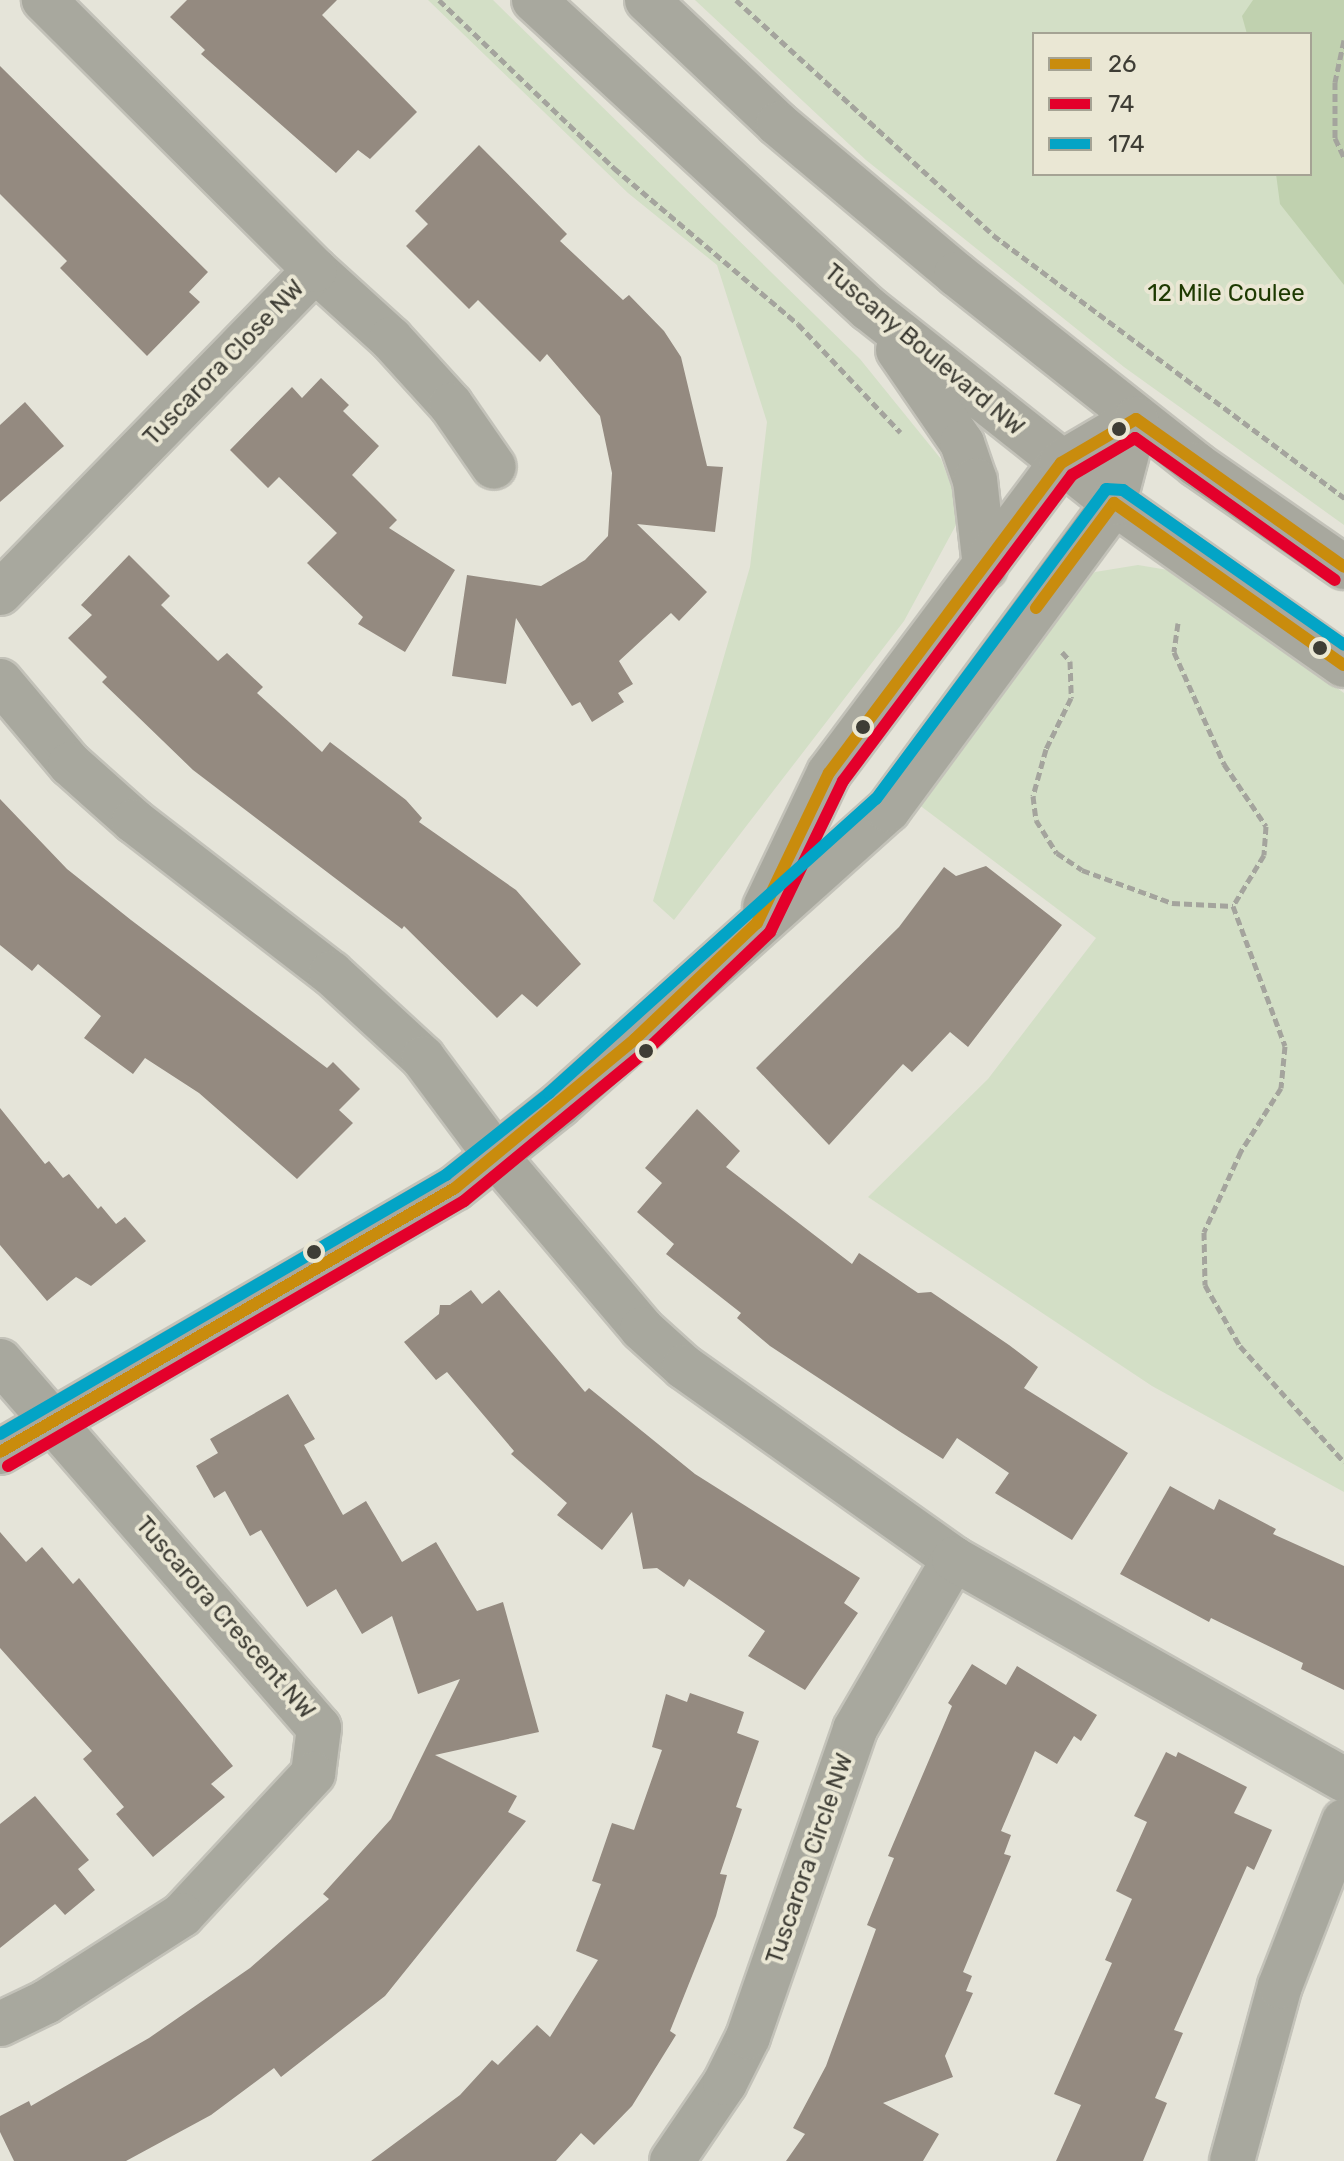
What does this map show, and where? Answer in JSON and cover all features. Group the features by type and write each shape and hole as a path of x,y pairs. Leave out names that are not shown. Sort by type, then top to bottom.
{"street":[{"name":"Tuscarora Close NW","path":"0,593 315,270 44,0"},
{"name":"Tuscany Boulevard NW","path":"534,0 869,309 1114,503 1344,665"},
{"path":"647,0 778,124 1136,419 1344,567"},
{"path":"315,270 411,361 451,405 494,467"},
{"path":"869,309 962,443 975,480 985,567"},
{"path":"757,923 829,773 1061,463 1136,419"},
{"path":"0,1452 395,1225 496,1156 635,1039 757,923 888,810 1114,503 1136,419"},
{"path":"0,681 70,764 134,821 382,1017 439,1077 496,1156 599,1283 684,1367 954,1559 1344,1780"},
{"name":"Tuscarora Crescent NW","path":"0,1361 55,1420 319,1728 313,1774 182,1915 46,2002 0,2024"},
{"name":"Tuscarora Circle NW","path":"672,2161 725,2083 748,2037 855,1729 954,1559"},
{"path":"1232,2161 1280,1986 1344,1821"}],"path":[{"path":"439,0 614,168 798,324 906,439"},
{"path":"736,0 993,235 1344,498"},
{"path":"1344,40 1335,82 1335,138 1344,157"},
{"path":"1178,623 1174,652 1224,764 1266,826 1264,855 1233,906"},
{"path":"1062,652 1070,661 1071,698 1046,749 1033,796 1036,820 1057,853 1082,870 1172,903 1233,906"},
{"path":"1233,906 1285,1046 1281,1088 1241,1151 1204,1232 1205,1285 1240,1346 1344,1462"}],"green space":[{"path":"428,0 493,0 860,359 941,459 956,498 956,525 904,621 674,920 653,901 750,567 767,422 717,265 628,193"},
{"name":"12 Mile Coulee","path":"695,0 1344,0 1344,525 1124,367 866,160"},
{"path":"1253,0 1344,0 1344,285 1280,204 1276,176 1312,176 1312,32 1246,32 1242,16"},
{"path":"1138,565 1168,570 1344,693 1344,1492 1152,1386 868,1197 988,1079 1096,938 914,801 1064,597 1095,572"}],"building":[{"path":"187,0 337,0 322,15 417,112 370,159 358,150 336,173 201,54 205,50 170,17"},
{"path":"0,66 208,272 189,292 200,302 147,356 60,268 67,261 0,194"},
{"path":"479,145 567,234 560,241 623,300 629,295 664,331 681,357 707,466 723,467 715,532 637,524 707,592 679,621 671,613 619,661 633,684 618,693 624,702 592,722 580,702 572,706 516,618 506,684 452,676 467,575 541,586 585,560 608,536 612,473 600,416 547,354 540,362 478,300 469,309 406,246 428,224 415,211"},
{"path":"321,378 349,405 343,411 379,446 352,475 397,520 389,528 455,570 405,652 358,624 363,617 307,563 337,533 279,477 268,488 230,450 292,387 302,398"},
{"path":"25,402 64,446 0,502 0,425"},
{"path":"129,555 170,596 161,605 218,661 227,653 263,687 257,693 322,752 330,742 406,800 422,818 419,822 516,890 581,964 537,1007 522,994 497,1018 404,926 402,929 193,770 102,682 107,677 68,638 92,615 81,605"},
{"path":"0,799 67,869 327,1068 333,1062 360,1089 339,1110 353,1123 297,1179 199,1093 145,1058 133,1074 84,1038 101,1016 38,964 32,971 0,945"},
{"path":"986,866 1062,925 968,1047 950,1032 912,1072 903,1064 829,1145 756,1068 899,927 944,867 956,876"},
{"path":"0,1108 45,1164 49,1161 63,1178 69,1174 98,1209 101,1206 116,1224 125,1217 146,1241 91,1286 76,1277 47,1301 0,1245"},
{"path":"697,1109 740,1151 726,1167 852,1264 859,1253 918,1293 931,1292 1009,1345 1038,1367 1024,1388 1128,1453 1072,1540 995,1493 1009,1473 957,1438 943,1459 902,1433 770,1346 737,1318 741,1313 666,1254 674,1244 637,1212 662,1183 645,1168"},
{"path":"471,1290 482,1304 499,1290 585,1392 589,1388 695,1474 860,1578 844,1603 858,1613 805,1690 748,1656 765,1631 689,1579 684,1587 657,1568 643,1569 632,1512 602,1550 557,1515 567,1503 511,1454 514,1451 447,1372 436,1380 404,1342 439,1314 440,1305 450,1305"},
{"path":"288,1394 315,1439 304,1445 343,1515 366,1501 402,1562 436,1542 477,1611 503,1602 539,1732 435,1755 517,1796 508,1812 526,1821 385,1996 281,2077 274,2068 211,2115 126,2161 14,2161 0,2132 0,2116 29,2101 31,2106 149,2038 250,1968 329,1899 323,1894 391,1819 460,1679 418,1694 392,1616 362,1634 336,1589 307,1607 261,1530 250,1536 225,1491 214,1498 196,1466 218,1453 210,1439"},
{"path":"1170,1486 1214,1510 1219,1499 1276,1529 1273,1534 1344,1566 1344,1690 1301,1669 1303,1663 1211,1618 1209,1622 1120,1574"},
{"path":"0,1532 26,1562 42,1547 73,1584 79,1578 233,1766 211,1784 225,1797 153,1857 116,1814 124,1807 83,1759 92,1751 0,1648"},
{"path":"972,1664 1006,1685 1017,1666 1097,1715 1081,1741 1074,1736 1057,1764 1035,1751 1001,1831 1011,1835 1004,1854 1011,1856 963,1972 972,1976 966,1991 973,1993 945,2056 953,2077 883,2103 939,2134 923,2161 786,2161 805,2134 793,2128 826,2066 876,1929 867,1925 894,1858 888,1856 952,1706 948,1703"},
{"path":"690,1693 744,1712 737,1733 759,1741 736,1807 742,1809 720,1874 727,1875 716,1916 670,2031 676,2035 632,2106 594,2145 581,2133 556,2161 371,2161 460,2095 492,2060 498,2065 537,2025 550,2037 598,1960 576,1951 601,1884 592,1881 612,1823 634,1830 662,1750 652,1747 666,1694 687,1702"},
{"path":"1166,1752 1176,1757 1178,1752 1247,1787 1234,1813 1272,1830 1254,1870 1247,1866 1174,2030 1183,2033 1155,2098 1167,2103 1143,2161 1056,2161 1081,2105 1054,2094 1112,1963 1105,1960 1132,1899 1116,1891 1147,1822 1134,1816"},
{"path":"35,1796 89,1860 78,1869 95,1890 65,1915 55,1904 0,1948 0,1824"}],"transit line":[{"name":"26","path":"0,1452 455,1188 635,1039 757,923 829,773 1061,463 1136,419 1344,567"},
{"name":"74","path":"8,1466 464,1201 646,1051 770,932 843,781 1072,475 1135,438 1335,580"},
{"name":"174","path":"0,1434 446,1175 549,1093 876,799 1106,489 1123,490 1344,645"},
{"name":"26","path":"1036,608 1114,503 1344,665"}]}
